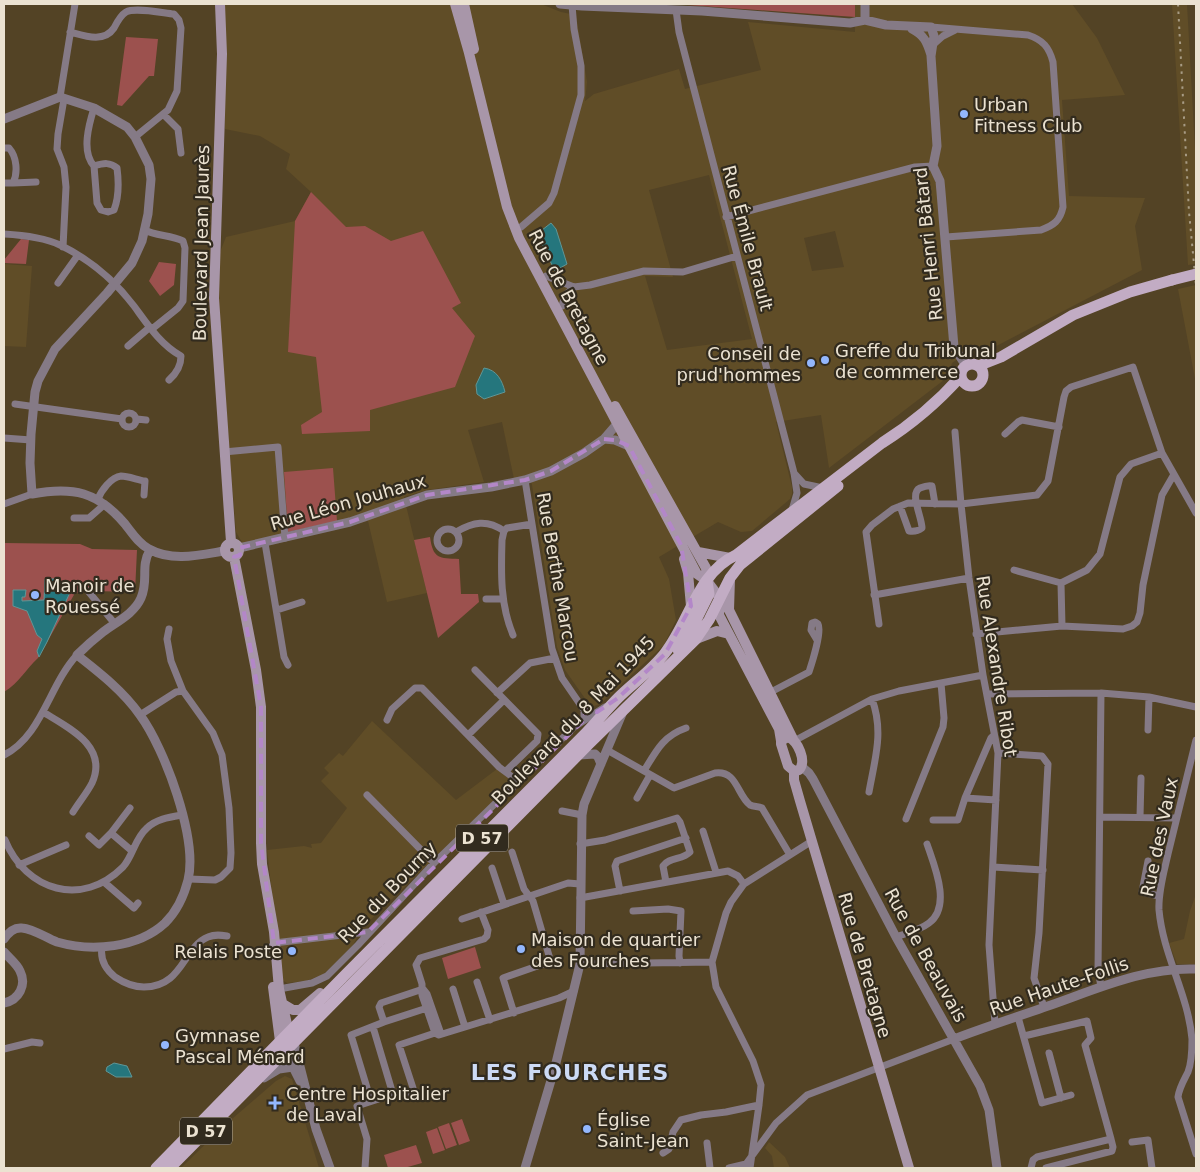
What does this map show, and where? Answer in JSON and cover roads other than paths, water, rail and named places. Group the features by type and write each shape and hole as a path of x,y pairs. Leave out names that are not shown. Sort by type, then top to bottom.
{"main road":[{"name":"Boulevard Jean Jaurès","path":"220,4 222,54 214,298 232,550 256,670 261,707 261,843 272,946 276,1017 275,1032 286,1042"},
{"name":"Rue de Bretagne","path":"455,4 495,164 515,230 698,577 707,581 729,610 803,760 794,780 909,1168"},
{"name":"Rue de Bretagne","path":"464,4 506,182 521,227 619,414 698,552 706,568 707,581"},
{"path":"978,366 1001,357 1073,315 1130,292 1196,274"},
{"path":"940,400 969,386 978,384 1001,357"},
{"path":"969,386 963,383 961,376 962,370 966,366 972,364 978,366 982,372 982,379"},
{"path":"899,432 940,400 961,376"},
{"name":"Boulevard du 8 Mai 1945","path":"286,1042 337,990 345,975 584,736 618,698 665,654 678,635 691,606 716,568 899,432"},
{"name":"Boulevard du 8 Mai 1945","path":"156,1168 696,639 709,620 730,578 745,560 887,446 899,432"},
{"path":"681,545 688,573 691,606 720,598 723,575 733,556 698,552"},
{"path":"729,610 730,578"},
{"path":"671,662 709,594 707,581"},
{"name":"Rue de Bretagne","path":"720,598 720,615 779,729 781,744 788,766 798,769"},
{"path":"696,639 712,632 729,634"},
{"path":"782,741 788,737 793,740"},
{"name":"Boulevard Jean Jaurès","path":"272,946 283,1004 286,1042"},
{"path":"283,1004 293,1010 303,1009 345,975"},
{"path":"245,1091 245,1084 286,1042 276,1017"},
{"name":"D 57","path":"170,1168 245,1091"}],"street":[{"path":"63,247 66,187 64,167 58,149 58,134 75,4"},
{"path":"560,4 676,10 850,23 865,20 886,26 910,27 935,36 955,30"},
{"path":"865,4 865,20"},
{"path":"521,227 549,203 554,193 581,95 581,66 572,6"},
{"path":"70,32 101,37 110,34 120,18 126,12 133,10 174,14 178,20 181,28 177,91 168,110 135,137"},
{"name":"Rue Émile Brault","path":"676,10 679,32 726,217 794,473 797,492 792,513"},
{"path":"910,27 922,34 935,36 955,30 1028,35 1038,38 1045,44 1054,62 1063,207 1059,220 1051,226 1040,230 946,237"},
{"path":"922,34 927,42 931,56"},
{"name":"Rue Henri Bâtard","path":"935,36 931,56 937,146 933,166 941,187 954,347 966,366"},
{"path":"4,119 62,98 94,108 126,127 135,137 149,165 151,179 150,200 142,241 132,263 55,349 38,381 30,440 32,494"},
{"path":"94,108 87,139 91,162 94,166 97,202 101,210 108,212 114,210 117,203 119,181 117,168 113,164 105,163 94,166"},
{"path":"163,114 178,129 180,153"},
{"path":"4,148 9,148 14,154 16,176 13,183"},
{"path":"726,217 915,167 933,166"},
{"path":"4,184 36,182"},
{"path":"128,346 178,308 183,301 185,248 183,241 175,237 152,234 144,230"},
{"path":"4,234 41,239 63,247 78,255 122,291 159,340 181,356 181,364 169,380"},
{"path":"58,283 78,255"},
{"path":"546,276 574,287 590,285 644,271 683,272 737,256"},
{"path":"562,306 565,295 574,287"},
{"path":"879,624 866,532 872,525 900,506 916,502 960,504 1037,495 1048,481 1064,397 1066,391 1071,387 1133,367 1162,453 1173,476 1196,513"},
{"path":"15,404 122,419 123,424 129,427 134,426 137,419 146,420"},
{"path":"1005,434 1022,420 1059,427"},
{"name":"Rue Léon Jouhaux","path":"150,550 162,554 182,556 232,550 350,522 424,495 491,487 525,480 552,470 604,439 617,424"},
{"name":"Rue Alexandre Ribot","path":"955,432 968,578 983,675 998,753 989,945 995,1024"},
{"path":"4,438 30,440"},
{"path":"604,439 615,440 629,446"},
{"path":"224,452 278,447 285,538"},
{"path":"1014,570 1061,583 1087,570 1100,554 1120,477 1131,464 1162,453"},
{"path":"794,473 804,484 823,488"},
{"path":"74,518 89,518 102,501 101,491 115,478 121,476 145,481 144,495"},
{"path":"976,634 1062,626 1123,629 1137,622 1162,495 1173,476"},
{"name":"Rue Berthe Marcou","path":"525,480 555,658 562,678 584,710 584,720"},
{"path":"900,506 909,531 918,531 922,528 922,523 916,502 916,490 929,485 932,486 934,488 935,504"},
{"path":"4,504 32,494 63,490 75,492 102,501 113,510 141,544 150,550 145,559 145,588 140,601 130,612 91,641 77,655 67,667 33,729 23,741 4,755"},
{"path":"456,532 474,523 495,525 504,531"},
{"path":"504,531 507,528 532,524"},
{"path":"504,531 501,574 503,599 508,623 513,635"},
{"path":"265,543 284,657 288,665"},
{"path":"874,595 968,578"},
{"path":"1061,583 1062,626"},
{"path":"88,591 115,624"},
{"path":"486,599 503,599"},
{"path":"277,610 302,602"},
{"path":"169,629 167,639 171,660 183,690 213,734 222,755 228,808 230,868 221,877 208,880 188,879"},
{"path":"769,693 809,672 817,640"},
{"path":"4,939 10,931 24,928 73,946 102,947 132,941 152,933 165,922 177,908 188,879 190,853 182,814 168,769 140,715 119,690 77,655"},
{"path":"497,693 530,663 555,658"},
{"path":"475,670 538,734 538,737 506,771"},
{"path":"793,740 872,700 899,691 983,675"},
{"path":"906,819 942,727 944,718 941,683"},
{"path":"387,720 392,709 415,688 422,688 499,766 519,782"},
{"path":"140,715 176,692 183,690"},
{"path":"1101,693 1098,971 1101,986"},
{"path":"987,694 1101,693 1149,697 1196,707"},
{"path":"1148,730 1149,697"},
{"name":"Rue du Bourny","path":"279,989 312,983 327,976 434,863 574,727 618,698"},
{"path":"468,735 504,700"},
{"path":"869,792 879,725 872,700"},
{"name":"Rue Berthe Marcou","path":"580,703 597,712"},
{"path":"525,1168 556,1067 580,964 580,844 584,804 623,711"},
{"path":"42,712 76,732 84,739 94,755 96,763 94,780 73,812"},
{"path":"637,798 663,741 675,732 686,728"},
{"path":"933,820 958,820 965,798 994,735"},
{"name":"Rue des Vaux","path":"1196,740 1159,896 1159,911 1164,936 1192,1037 1189,1070 1178,1092 1178,1097 1196,1154"},
{"path":"607,750 674,788 715,773 721,772 729,776 752,806 762,808 790,855"},
{"path":"998,753 1042,756 1048,764 1043,870 1034,978 1044,1008"},
{"path":"579,755 595,754 601,764"},
{"name":"Rue de Beauvais","path":"798,769 809,772 896,937 980,1086 989,1110 997,1168"},
{"path":"1140,817 1141,778"},
{"path":"367,795 434,863"},
{"path":"965,798 996,800"},
{"path":"89,836 99,845 130,808"},
{"path":"562,811 582,815"},
{"path":"5,840 19,865 42,884 66,890 82,889 104,882 124,866 139,838 147,828 161,819 182,814"},
{"path":"1100,817 1176,818"},
{"path":"580,844 605,840 677,818 690,852 688,855 666,862 663,866 666,882"},
{"path":"703,831 716,872"},
{"path":"111,832 132,851"},
{"path":"620,891 615,866 617,861 686,838"},
{"path":"750,1168 761,1089 758,1075 740,1032 716,987 712,962 726,913 731,902 744,884 812,841"},
{"path":"896,937 930,922 938,911 940,886 927,844"},
{"path":"19,865 66,845"},
{"path":"512,852 524,889 533,901 550,959 549,962 503,978 514,1012"},
{"name":"Rue des Vaux","path":"1148,861 1142,892 1159,896"},
{"path":"993,867 1043,870"},
{"path":"492,868 504,904"},
{"path":"580,898 716,872 728,871 734,873 744,884"},
{"path":"104,882 134,908 138,903"},
{"path":"462,919 568,883 580,884"},
{"path":"633,911 668,909 680,911 680,963"},
{"path":"438,1034 422,995 416,965 417,961 420,958 487,936 488,930 481,912"},
{"path":"272,946 368,932"},
{"path":"102,947 103,962 110,973 122,982 136,987 151,987 166,981 177,972 201,942 208,937 217,935 227,936"},
{"path":"4,952 20,970 23,980 18,996 4,1003"},
{"path":"580,964 712,962"},
{"name":"Rue Haute-Follis","path":"750,1158 776,1123 806,1095 1101,986 1148,973 1196,969"},
{"path":"477,982 490,1020"},
{"path":"384,1022 379,1007 381,1003 422,989"},
{"path":"422,989 427,994 438,1034"},
{"path":"453,989 465,1027"},
{"path":"412,1095 413,1088 398,1045 490,1020 559,998 574,990"},
{"path":"559,998 570,1003"},
{"path":"371,1101 351,1035 427,1008"},
{"path":"1018,1016 1042,1103 1071,1095"},
{"path":"1024,1036 1087,1020 1091,1038 1085,1045 1111,1139 1112,1151 1046,1168"},
{"path":"365,1168 367,1138 357,1106 388,1096 392,1091 373,1027"},
{"path":"4,1049 32,1042 40,1043"},
{"path":"286,1042 293,1067 308,1100"},
{"path":"286,1042 298,1055 316,1129 330,1168"},
{"path":"1050,1053 1061,1098"},
{"path":"245,1091 279,1069 293,1067"},
{"path":"663,1153 669,1149 673,1132 681,1120 760,1105"},
{"path":"1031,1168 1033,1160 1037,1157 1111,1139"},
{"path":"1132,1142 1148,1140 1152,1168"},
{"path":"707,1142 710,1168"},
{"path":"729,1168 746,1164 750,1158"}],"water":[{"path":"551,223 556,229 567,264 555,271 537,234"},
{"path":"484,368 496,373 505,392 484,399 477,394 476,385"},
{"path":"45,579 54,579 56,585 65,588 69,585 73,586 39,657 37,651 42,639 37,635 27,611 13,606 13,590 26,590 22,601 44,600"},
{"path":"114,1063 127,1066 132,1077 116,1077 106,1071 107,1067"}],"railway":[{"path":"1178,4 1189,212 1196,285"}],"place":[{"name":"Urban Fitness Club","path":"964,114"},
{"name":"Greffe du Tribunal de commerce","path":"825,360"},
{"name":"Conseil de prud'hommes","path":"811,363"},
{"name":"Manoir de Rouessé","path":"35,595"},
{"name":"Maison de quartier des Fourches","path":"521,949"},
{"name":"Relais Poste","path":"292,951"},
{"name":"Gymnase Pascal Ménard","path":"165,1045"},
{"name":"Centre Hospitalier de Laval","path":"275,1103"},
{"name":"Église Saint-Jean","path":"587,1129"}],"district":[{"name":"LES FOURCHES","path":"570,1072"}]}
